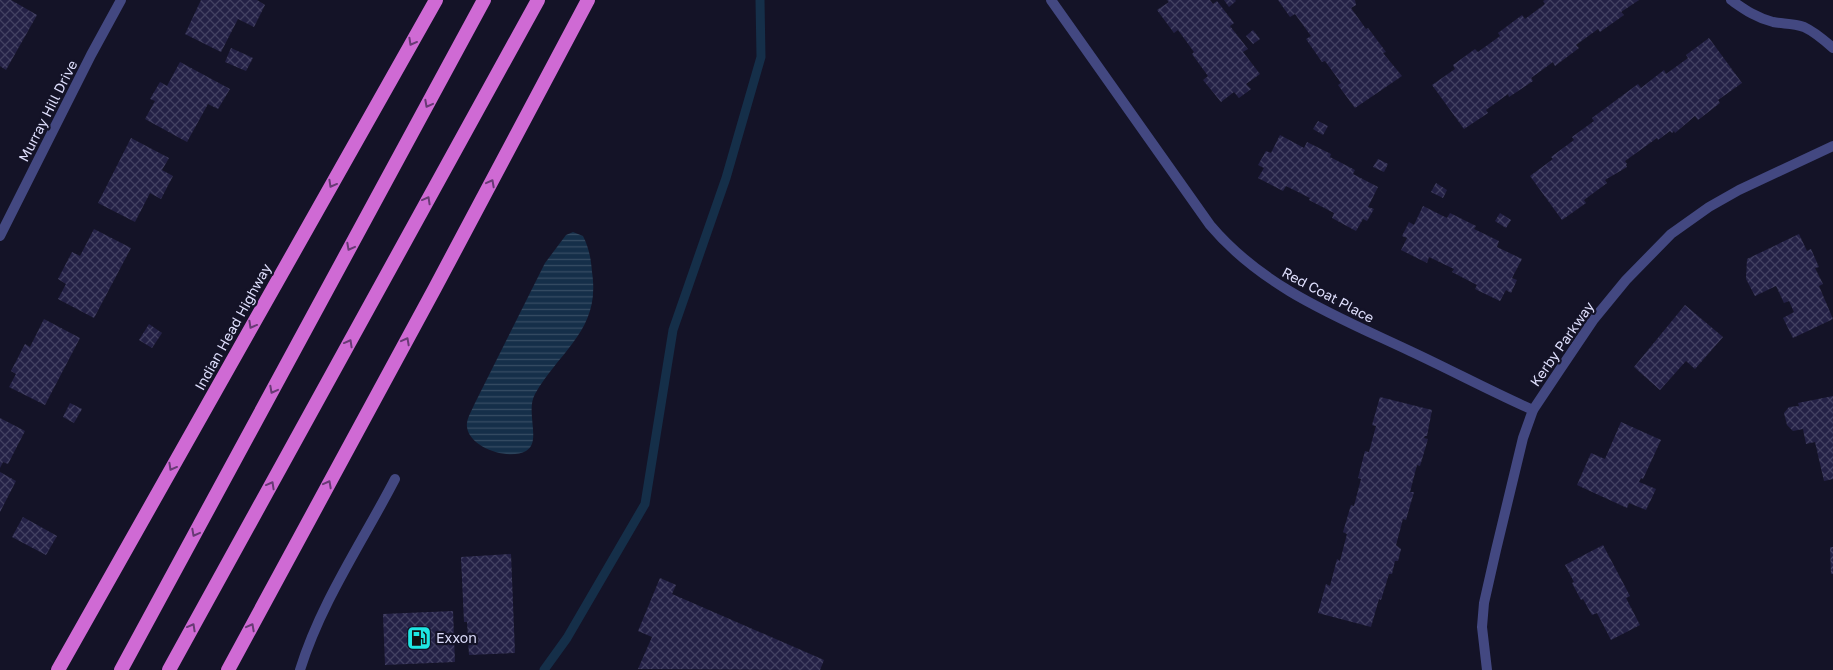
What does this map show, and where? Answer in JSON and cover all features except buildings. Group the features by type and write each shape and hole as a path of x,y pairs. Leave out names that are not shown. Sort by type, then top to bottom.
{"highway":[{"name":"Indian Head Highway","path":"58,670 436,0"},
{"path":"121,670 484,0"},
{"path":"169,670 538,0"},
{"path":"228,670 588,0"}],"street":[{"name":"Murray Hill Drive","path":"0,236 91,55 121,0"},
{"name":"Red Coat Place","path":"1051,0 1210,225 1241,257 1270,280 1319,309 1533,410"},
{"path":"1731,0 1750,14 1774,22 1804,27 1819,36 1833,48"},
{"name":"Kerby Parkway","path":"1487,670 1482,627 1484,603 1523,438 1533,410 1594,319 1626,280 1671,234 1709,207 1738,190 1833,146"},
{"path":"300,670 316,628 335,588 395,479"}],"water":[{"path":"573,232 583,236 592,267 593,292 585,324 535,394 532,401 533,441 531,447 518,454 500,453 490,450 475,441 469,434 467,424 469,416 545,263 566,235"}],"waterway":[{"path":"544,670 567,638 645,504 673,330 726,178 761,57 760,0"}],"place":[{"name":"Exxon","path":"419,638"}]}
